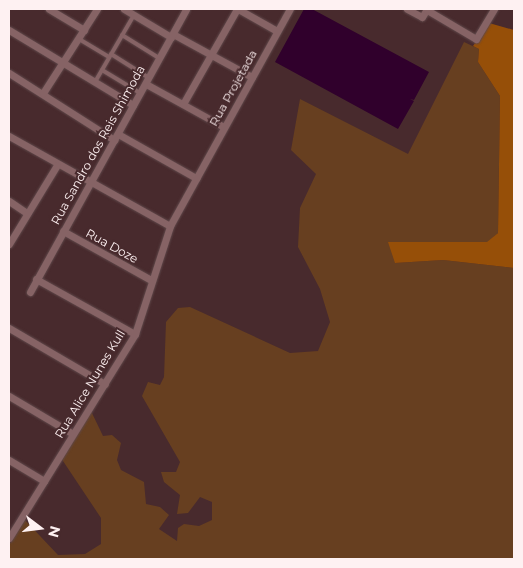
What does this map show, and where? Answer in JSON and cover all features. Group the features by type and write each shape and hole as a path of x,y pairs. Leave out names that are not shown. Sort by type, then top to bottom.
{"street":[{"path":"48,9 84,30"},
{"path":"43,93 97,9"},
{"path":"124,9 252,77"},
{"name":"Rua Sandro dos Reis Shimoda","path":"30,292 186,9"},
{"path":"183,104 238,9 277,31"},
{"name":"Rua Projetada","path":"196,178 290,9"},
{"path":"407,9 422,17 427,9 476,39 494,9"},
{"path":"9,30 133,105"},
{"path":"9,72 116,137 196,178"},
{"path":"147,81 224,127"},
{"path":"9,136 57,165 170,226"},
{"path":"9,244 57,165"},
{"name":"Rua Alice Nunes Kull","path":"9,538 12,527 44,481 135,334 170,226 196,178"},
{"path":"9,201 28,213"},
{"name":"Rua Doze","path":"63,232 151,280"},
{"path":"36,279 135,334"},
{"path":"9,328 105,384"},
{"path":"9,396 73,434"},
{"path":"9,460 44,481"}],"lane":[{"path":"94,83 134,15"},
{"path":"122,35 159,58"},
{"path":"79,39 110,56 147,81"},
{"path":"102,70 140,93"}],"shaded area":[{"path":"304,9 312,9 429,72 414,100 410,99 414,101 398,129 275,62"},
{"path":"489,23 514,30 514,268 443,260 395,263 388,242 487,242 498,233 500,96 478,62 479,49 473,46"},
{"path":"464,42 479,49 478,62 500,96 498,233 488,242 400,242 395,263 443,260 514,268 514,559 9,559 9,545 24,519 58,555 85,554 101,544 101,518 61,458 91,411 103,436 112,435 121,443 117,460 121,470 144,482 146,504 160,507 169,515 159,529 177,541 178,528 184,524 199,526 212,520 212,502 200,497 188,513 177,514 180,495 164,482 161,472 176,472 180,462 142,396 148,382 160,385 164,377 166,322 178,308 190,307 290,353 318,351 330,322 320,289 298,247 300,208 316,174 291,150 300,99 408,154"}]}
